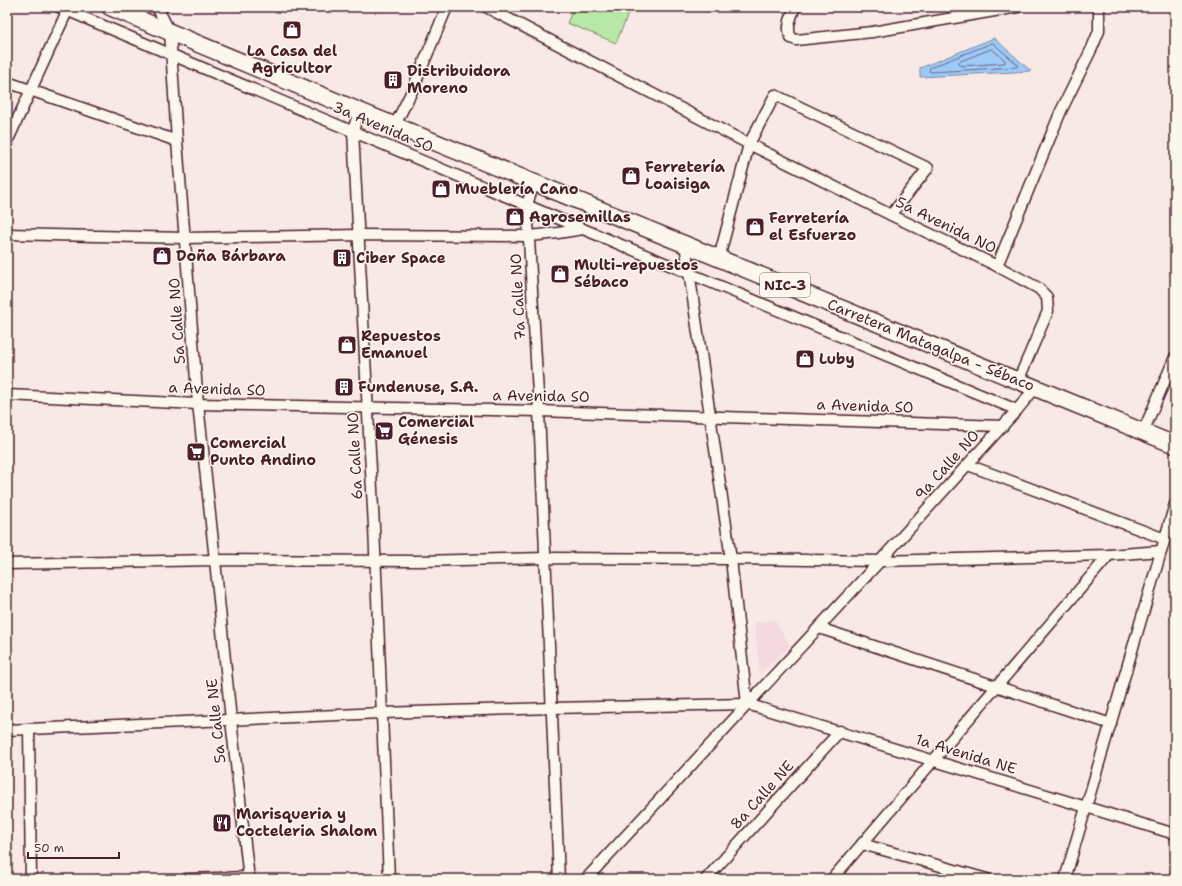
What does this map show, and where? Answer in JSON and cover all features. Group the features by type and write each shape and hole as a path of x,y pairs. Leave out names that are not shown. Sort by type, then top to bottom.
{"main road":[{"name":"Carretera Matagalpa - Sébaco","path":"110,7 358,111 1175,445"}],"street":[{"path":"157,7 170,32"},
{"path":"395,125 412,91 447,7"},
{"name":"5a Avenida NO","path":"486,7 749,144 997,266 1038,288 1047,298 1048,311 1018,381"},
{"path":"795,7 789,23 788,32 791,38 796,40 872,32 999,8 1018,7"},
{"path":"997,266 1060,111 1099,31 1099,7"},
{"path":"7,142 31,90 65,8"},
{"name":"3a Avenida SO","path":"65,8 528,205 1017,410"},
{"name":"5a Calle NO","path":"170,32 198,404 215,560"},
{"path":"7,82 177,140"},
{"path":"719,258 749,144 775,95 928,168 891,215"},
{"name":"6a Calle NO","path":"358,111 353,130 376,560 381,713 389,879"},
{"name":"7a Calle NO","path":"534,182 528,205 546,558 559,879"},
{"path":"7,234 185,238 358,235 530,236 558,233 583,228"},
{"path":"685,244 731,559 747,704"},
{"path":"1143,432 1175,357"},
{"name":"9a Calle NO","path":"586,879 819,628 968,465 1035,388"},
{"name":"a Avenida SO","path":"7,395 198,404 539,411 1003,426"},
{"path":"968,465 1165,539"},
{"path":"1066,879 1175,504"},
{"path":"7,564 215,560 546,558 880,561 1109,555 1161,551"},
{"path":"832,879 1109,555"},
{"name":"5a Calle NE","path":"215,560 249,878"},
{"path":"819,628 1111,724"},
{"name":"1a Avenida NE","path":"7,730 381,713 747,704 1175,834"},
{"path":"29,729 31,879"},
{"name":"8a Calle NE","path":"706,879 840,731"},
{"path":"862,844 987,879"},
{"path":"186,879 249,878"}],"shaded area":[{"path":"775,620 790,646 760,674 755,623"}],"green space":[{"path":"574,7 631,7 616,43 567,23"}],"water":[{"path":"994,38 1031,71 920,77 920,68"}],"place":[{"name":"La Casa del Agricultor","path":"292,30"},
{"name":"Distribuidora Moreno","path":"393,80"},
{"name":"Ferretería Loaisiga","path":"631,176"},
{"name":"Mueblería Cano","path":"441,189"},
{"name":"Agrosemillas","path":"515,217"},
{"name":"Ferretería el Esfuerzo","path":"755,227"},
{"name":"Doña Bárbara","path":"162,256"},
{"name":"Ciber Space","path":"342,258"},
{"name":"Multi-repuestos Sébaco","path":"560,274"},
{"name":"Repuestos Emanuel","path":"347,345"},
{"name":"Luby","path":"805,359"},
{"name":"Fundenuse, S.A.","path":"344,387"},
{"name":"Comercial Génesis","path":"384,431"},
{"name":"Comercial Punto Andino","path":"196,452"},
{"name":"Marisqueria y Cocteleria Shalom","path":"222,823"}]}
